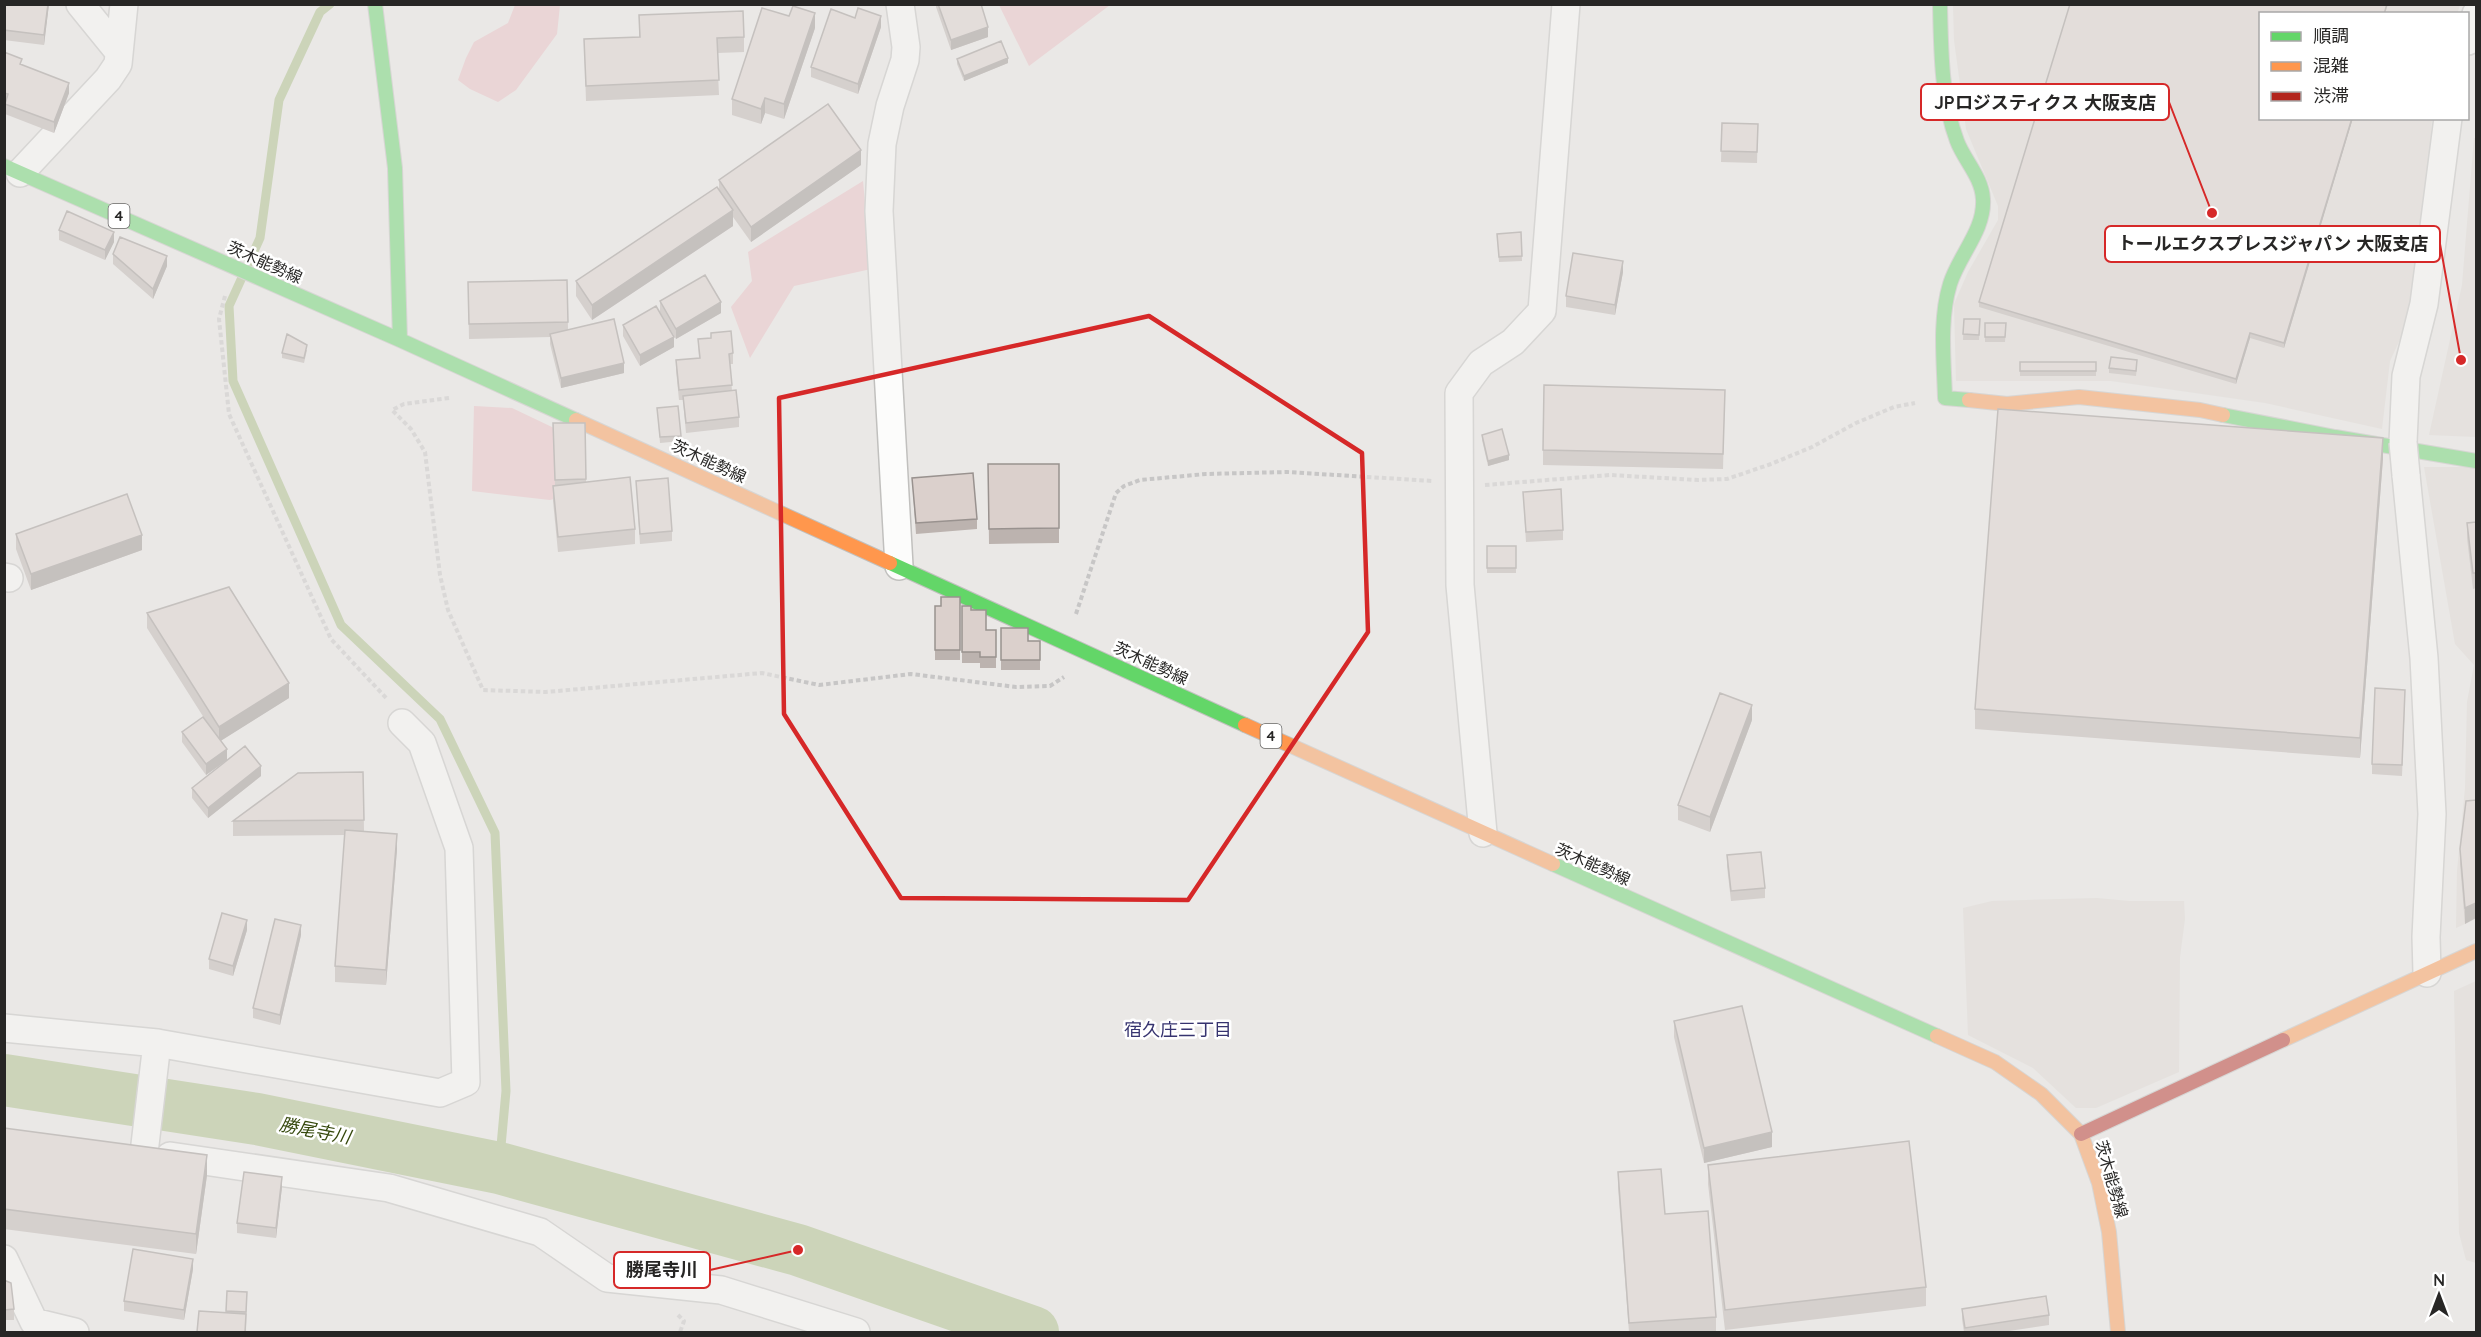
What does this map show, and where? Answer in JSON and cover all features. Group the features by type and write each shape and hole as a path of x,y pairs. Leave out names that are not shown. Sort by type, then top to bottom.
{"main road":[{"path":"375,4 395,168 400,340"},
{"path":"1940,4 1940,39 1954,134 1971,165 1983,197 1981,221 1950,282 1945,304 1945,398 2007,404 2079,397 2200,410 2335,437 2476,461"},
{"name":"茨木能勢線","path":"12,169 400,340 1483,833 1995,1062 2041,1094 2081,1134 2099,1184 2109,1232 2118,1332"},
{"path":"2081,1134 2476,951"}],"street":[{"path":"80,4 119,52"},
{"path":"12,169 108,79 118,64 124,4"},
{"path":"899,566 879,211 882,144 890,106 905,60 906,47 900,4"},
{"path":"1483,833 1460,585 1459,393 1481,363 1513,342 1542,310 1566,4"},
{"path":"2469,38 2476,14"},
{"path":"2427,973 2426,937 2432,814 2424,658 2403,442 2406,376 2424,304 2448,120"},
{"path":"8,1022 157,1043 440,1093 465,1082 459,848 422,743 402,723"},
{"path":"157,1043 132,1151 388,1188 540,1232 607,1278 721,1290 856,1332"},
{"path":"4,1258 34,1322 75,1332"}],"path":[{"path":"233,266 219,319 229,414 331,639 384,694 402,723"},
{"path":"454,398 404,404 392,410 411,429 425,452 440,575 448,610 483,690 546,692 762,673 819,685 911,674 1016,687 1050,686 1069,674 1084,651"},
{"path":"1067,643 1116,493 1124,486 1140,480 1206,474 1287,472 1489,485 1546,478 1610,475 1698,480 1727,478 1802,451 1856,423 1894,407 1945,398"}],"highlighted area":[{"path":"1149,316 1362,453 1368,632 1188,900 901,898 784,714 779,398"}],"shaded area":[{"path":"515,5 560,5 557,34 516,90 498,102 470,89 458,80 474,42 508,23"},
{"path":"999,5 1110,5 1029,66"},
{"path":"1953,5 2460,5 2458,12 2259,12 2259,120 2432,120 2425,224 2418,276 2403,333 2390,361 2382,429 2265,403 2111,381 1956,381 1954,304 1968,272 1998,220 1998,206 1966,129 1954,40"},
{"path":"2474,138 2476,138 2476,437 2429,435 2462,285"},
{"path":"863,181 871,269 794,286 750,358 731,307 752,281 748,252"},
{"path":"474,406 512,408 554,428 561,497 550,500 472,491"},
{"path":"2424,467 2476,467 2476,919 2456,928 2457,871 2465,788 2467,702 2474,665 2455,644"},
{"path":"2097,898 2129,901 2184,901 2185,919 2180,957 2179,1072 2096,1108 2076,1108 2033,1068 1968,1035 1963,908 1992,901"},
{"path":"2476,981 2476,1263 2466,1260 2459,1233 2454,991"}],"building":[{"path":"4,4 48,4 44,35 4,30"},
{"path":"938,4 981,4 988,27 951,40"},
{"path":"2070,4 2387,4 2385,12 2259,12 2259,120 2351,120 2284,343 2250,333 2236,379 1979,302"},
{"path":"793,6 815,13 784,104 765,98 761,109 732,99 762,8 789,16"},
{"path":"858,8 881,16 858,84 811,67 831,9 855,18"},
{"path":"743,11 744,37 717,38 719,80 586,86 584,39 640,37 639,15"},
{"path":"1001,41 1008,58 964,76 957,59"},
{"path":"4,52 22,59 20,64 69,83 54,122 5,104 8,94 4,93"},
{"path":"828,104 861,150 751,227 719,180"},
{"path":"1722,123 1758,124 1757,152 1721,151"},
{"path":"717,187 733,210 592,305 576,281"},
{"path":"67,211 114,232 105,250 59,230"},
{"path":"1521,232 1522,256 1499,257 1497,234"},
{"path":"120,237 167,256 153,289 113,254"},
{"path":"1573,253 1623,261 1615,305 1566,296"},
{"path":"705,275 721,302 676,329 660,301"},
{"path":"567,280 568,322 469,324 468,282"},
{"path":"656,306 674,337 640,355 623,325"},
{"path":"614,319 624,363 561,378 550,334"},
{"path":"1964,319 1980,319 1979,335 1963,334"},
{"path":"1985,323 2006,323 2005,337 1985,337"},
{"path":"731,331 733,353 729,354 732,385 679,390 676,360 700,358 698,339 711,338 711,333"},
{"path":"287,334 307,345 304,358 282,353"},
{"path":"2111,357 2137,360 2136,371 2109,368"},
{"path":"2020,362 2096,362 2096,371 2020,371"},
{"path":"1544,385 1725,390 1723,454 1543,450"},
{"path":"736,390 739,417 686,423 683,396"},
{"path":"678,406 681,436 660,437 657,408"},
{"path":"1998,409 2383,438 2360,738 1975,709"},
{"path":"553,423 585,423 586,479 555,480"},
{"path":"1502,429 1509,455 1488,461 1482,435"},
{"path":"988,464 1059,464 1059,528 989,529"},
{"path":"973,473 977,519 916,523 912,478"},
{"path":"630,477 635,529 558,537 553,486"},
{"path":"668,478 672,531 640,534 636,481"},
{"path":"1561,489 1563,530 1526,532 1523,492"},
{"path":"127,494 142,535 31,574 16,534"},
{"path":"2476,522 2476,573 2473,573 2467,523"},
{"path":"1487,546 1516,546 1516,568 1487,568"},
{"path":"229,587 289,683 219,727 147,613"},
{"path":"941,597 960,597 960,650 935,650 935,606 941,606"},
{"path":"962,606 971,606 971,610 986,610 986,630 996,630 996,657 980,657 980,652 962,652"},
{"path":"1001,628 1028,628 1028,641 1040,641 1040,660 1001,660"},
{"path":"2375,688 2405,690 2402,765 2372,764"},
{"path":"1720,693 1752,705 1710,817 1678,805"},
{"path":"203,717 227,749 206,764 182,732"},
{"path":"245,746 261,766 208,808 192,788"},
{"path":"363,772 364,820 233,821 298,773"},
{"path":"2476,800 2476,903 2465,908 2460,849 2466,801"},
{"path":"345,830 397,834 386,970 335,966"},
{"path":"1761,852 1765,888 1731,891 1727,855"},
{"path":"222,913 247,920 233,966 209,959"},
{"path":"275,919 301,925 280,1015 253,1008"},
{"path":"1742,1006 1772,1132 1704,1148 1674,1021"},
{"path":"4,1128 207,1155 196,1234 4,1209"},
{"path":"1909,1141 1926,1287 1725,1310 1708,1165"},
{"path":"1661,1169 1665,1214 1708,1211 1716,1317 1629,1323 1618,1172"},
{"path":"244,1172 282,1177 276,1228 237,1223"},
{"path":"133,1249 193,1259 184,1310 124,1301"},
{"path":"4,1280 11,1283 14,1309 4,1310"},
{"path":"227,1291 247,1292 246,1312 226,1311"},
{"path":"2046,1296 2049,1315 1965,1328 1962,1309"},
{"path":"199,1311 246,1314 245,1332 197,1332"}],"waterway":[{"path":"330,4 320,12 279,100 260,238 229,306 233,381 341,625 440,719 495,833 506,1091 499,1168"},
{"name":"勝尾寺川","path":"4,1080 257,1119 499,1168 798,1250 1033,1332"}],"traffic: fast":[{"path":"375,4 395,168 400,340"},
{"path":"1940,4 1943,73 1948,108 1957,141 1976,176 1983,199 1983,210 1976,232 1950,284 1943,326 1945,398 1969,400"},
{"path":"4,166 576,420"},
{"path":"2223,415 2476,461"},
{"path":"890,563 1245,725"},
{"path":"1553,864 1937,1036"}],"traffic: slow":[{"path":"1969,400 2007,404 2079,397 2200,410 2223,415"},
{"path":"576,420 890,563"},
{"path":"1245,725 1553,864"},
{"path":"2283,1040 2476,951"},
{"path":"1937,1036 1995,1062 2041,1094 2081,1134 2099,1183 2109,1232 2118,1332"}],"traffic: jam":[{"path":"2081,1134 2283,1040"}],"place":[{"name":"JPロジスティクス 大阪支店","path":"2212,213"},
{"name":"トールエクスプレスジャパン 大阪支店","path":"2461,360"},
{"name":"勝尾寺川","path":"798,1250"}],"district":[{"name":"宿久庄三丁目","path":"1178,1030"}]}
